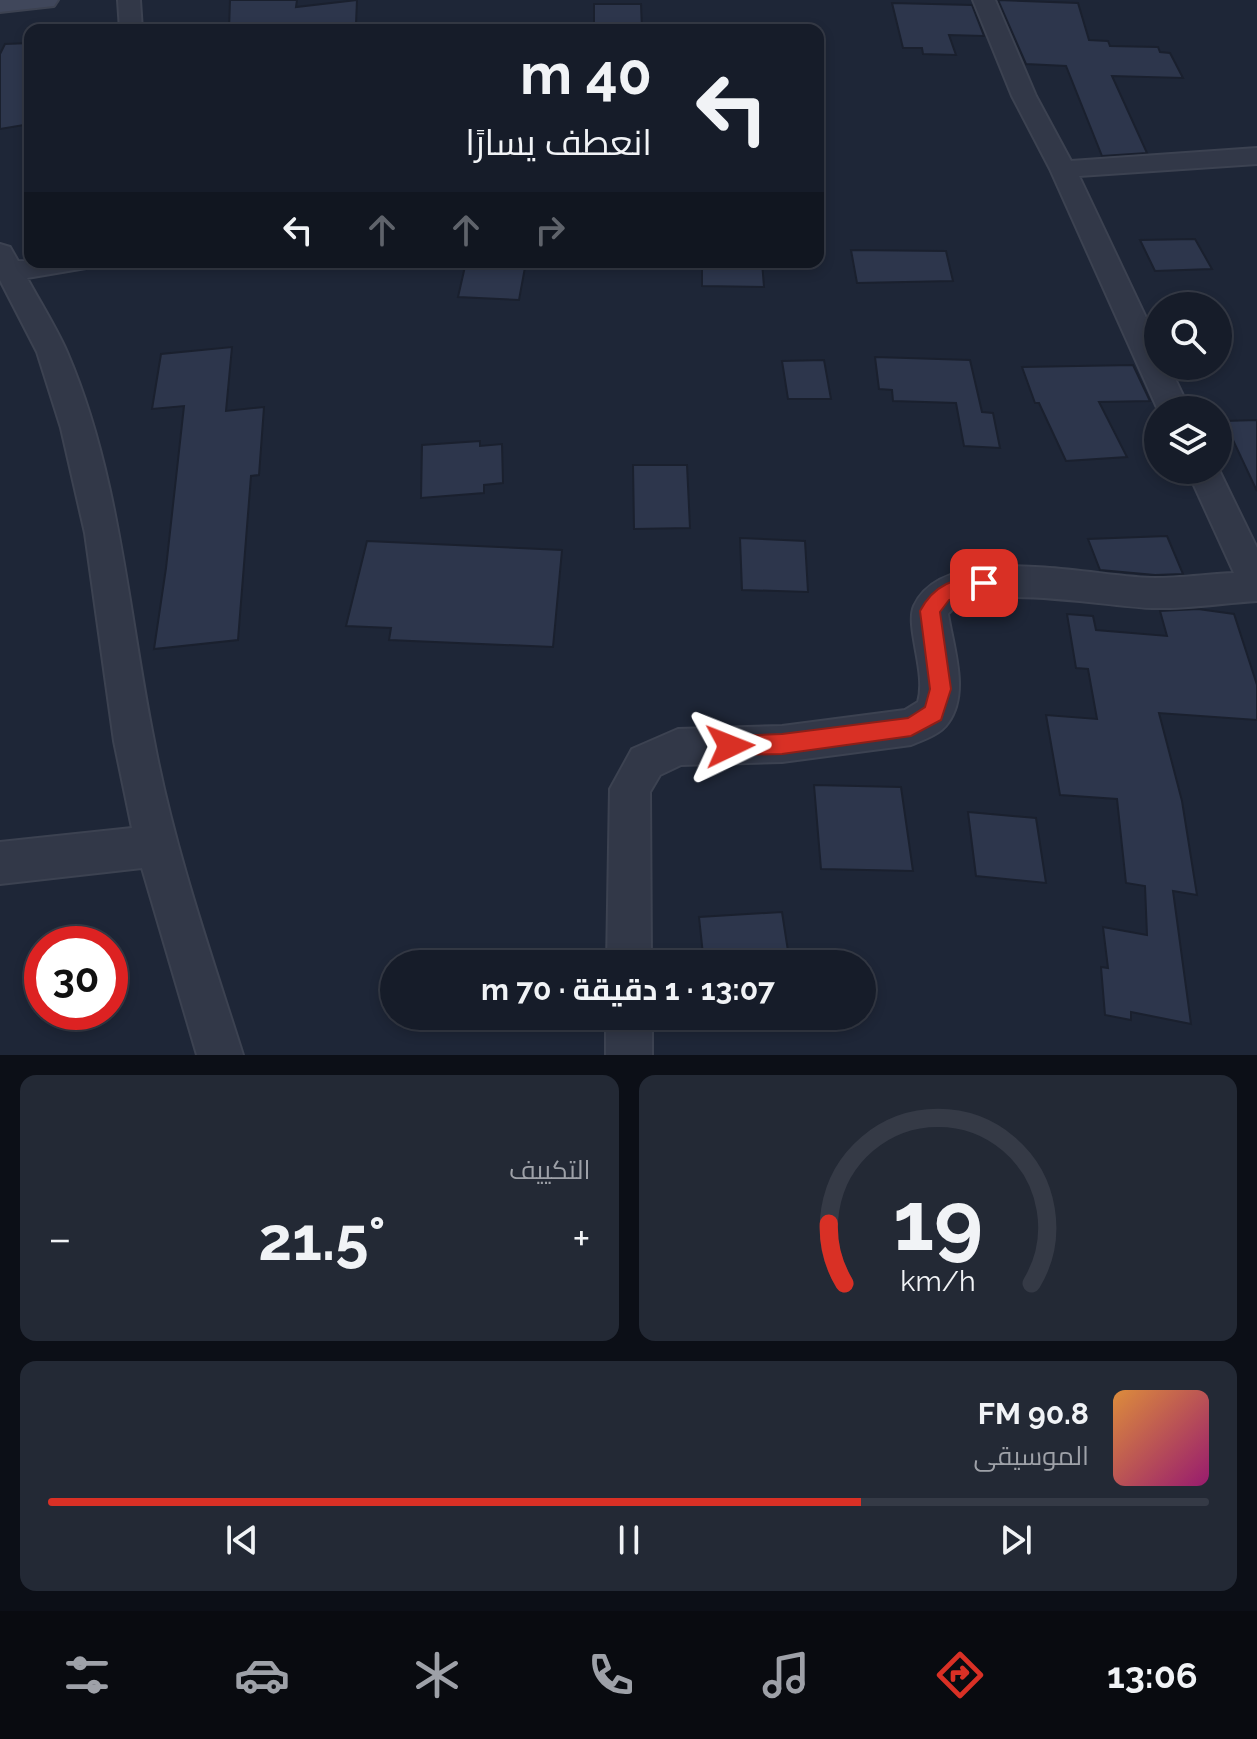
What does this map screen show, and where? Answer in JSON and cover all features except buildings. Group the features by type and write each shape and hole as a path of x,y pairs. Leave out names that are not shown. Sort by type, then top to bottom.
{"street":[{"path":"0,4 44,0"},
{"path":"129,0 131,24"},
{"path":"984,0 1024,96 1063,169 1168,396"},
{"path":"1063,169 1257,156"},
{"path":"3,259 24,260"},
{"path":"3,259 52,352 77,428 102,533 134,741 156,846 220,1055"},
{"path":"629,950 630,789 646,762 678,747 782,744 911,727 934,713 941,689 930,611 942,594 964,585 1004,581 1154,593 1257,585 1210,484"},
{"path":"0,863 156,846"},
{"path":"629,1030 629,1055"}],"route":[{"path":"730,746 782,744 911,727 934,713 941,689 930,611 942,594 964,585 984,583"}]}
